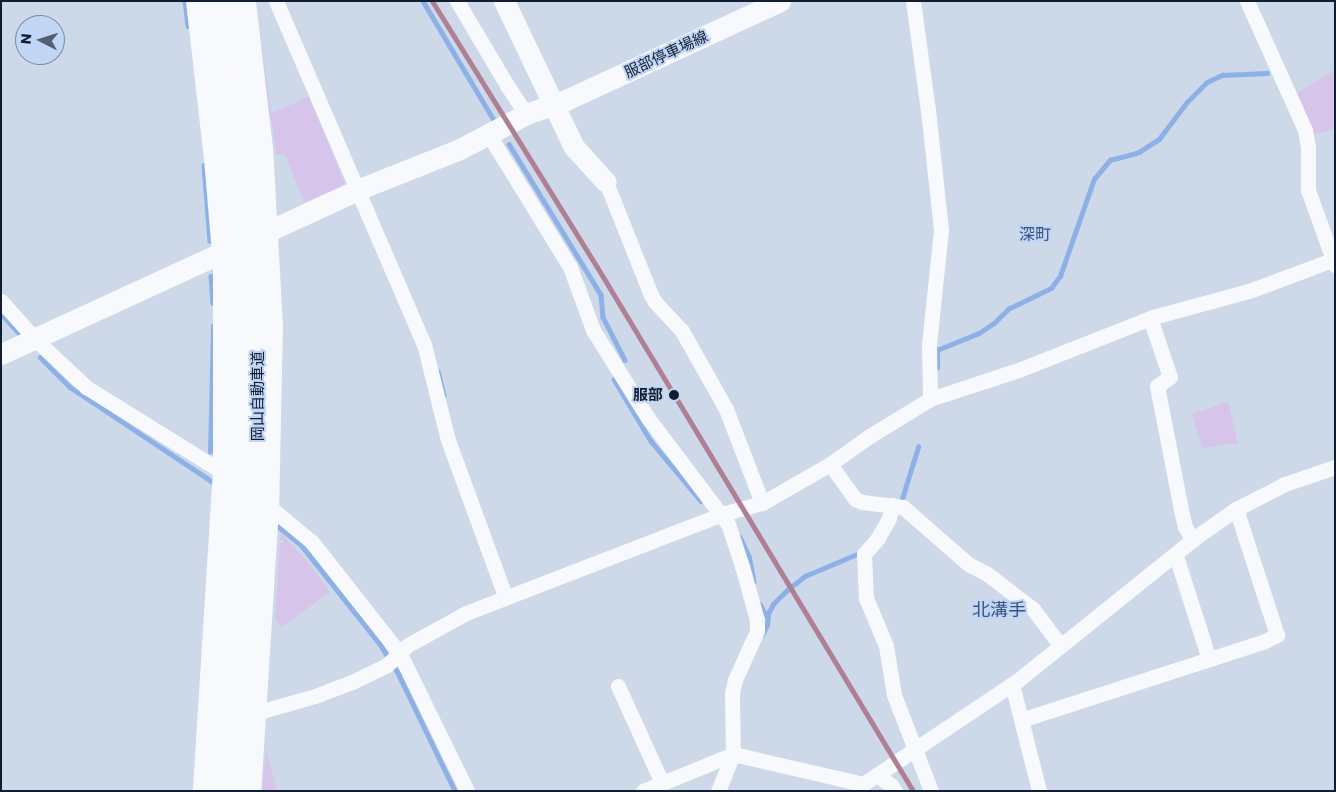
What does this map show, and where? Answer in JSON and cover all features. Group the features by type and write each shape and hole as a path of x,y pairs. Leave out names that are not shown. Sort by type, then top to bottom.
{"highway":[{"name":"岡山自動車道","path":"212,1 225,107 234,214 238,399 232,566 217,791"},
{"name":"岡山自動車道","path":"236,791 253,568 259,419 255,211 246,106 246,2"}],"street":[{"path":"193,1 220,254 219,481 200,791"},
{"path":"276,1 424,344 448,440 505,596"},
{"path":"458,1 508,87 526,114"},
{"path":"504,1 574,147 606,182 655,302 682,330 726,409 762,503"},
{"name":"服部停車場線","path":"1,354 36,340 357,190 460,149 526,114 553,105 780,1"},
{"path":"913,1 928,110 941,230 929,344 930,399"},
{"path":"205,728 315,696 394,659 408,645 466,613 505,596 722,514 762,503 830,464 868,437 930,399 1021,369 1150,318 1249,291 1334,262 1308,190 1308,147 1305,130 1247,1"},
{"path":"246,2 265,147 271,230 275,334 270,517 253,791"},
{"path":"489,135 570,267 593,330 648,418 728,524 742,566 757,631 735,680 732,693 736,755 718,791"},
{"path":"1,301 36,340 86,387 270,517 312,542 394,659 467,791"},
{"path":"1150,318 1170,377 1157,386 1181,510 1185,527 1193,540"},
{"path":"830,464 855,499 862,502 903,506 968,564 986,574 1033,609 1060,646"},
{"path":"643,791 664,785 736,755 863,784 1012,684 1193,540 1236,509 1285,484 1335,466"},
{"path":"892,505 889,518 878,538 864,554 866,598 886,646 894,696 931,791"},
{"path":"1020,720 1209,660 1263,642 1277,635 1236,509"},
{"path":"1174,556 1177,559 1209,660"},
{"path":"1012,684 1040,791"},
{"path":"618,686 664,785"},
{"path":"877,774 895,791"}],"shaded area":[{"path":"256,7 271,113 309,97 345,184 304,202 286,156 276,154 272,120 267,115"},
{"path":"1335,70 1335,129 1314,134 1297,93"},
{"path":"1228,402 1238,443 1202,448 1192,414"},
{"path":"281,533 306,560 330,592 282,627 275,619 280,543 283,543 283,540 280,540"},
{"path":"266,749 277,791 262,791"}],"waterway":[{"path":"185,1 188,26"},
{"path":"423,1 494,120"},
{"path":"937,368 937,350 979,333 994,323 1008,309 1051,288 1060,276 1094,179 1110,160 1139,152 1159,139 1187,102 1207,82 1222,75 1267,73"},
{"path":"509,144 601,295 603,317 625,360"},
{"path":"204,165 210,241"},
{"path":"211,276 213,303"},
{"path":"1,313 19,333"},
{"path":"210,452 213,326"},
{"path":"40,357 70,387 216,484"},
{"path":"438,371 444,395"},
{"path":"614,379 651,441 701,501"},
{"path":"901,502 918,447"},
{"path":"274,523 302,546 380,644 399,675 455,791"},
{"path":"740,537 749,556 754,582"},
{"path":"762,635 773,604 787,590 805,576 857,554"},
{"path":"760,604 768,618"}],"transit line":[{"path":"432,1 597,267 913,791"}],"place":[{"name":"服部","path":"674,395"}],"district":[{"name":"深町","path":"1035,235"},
{"name":"北溝手","path":"999,610"}]}
